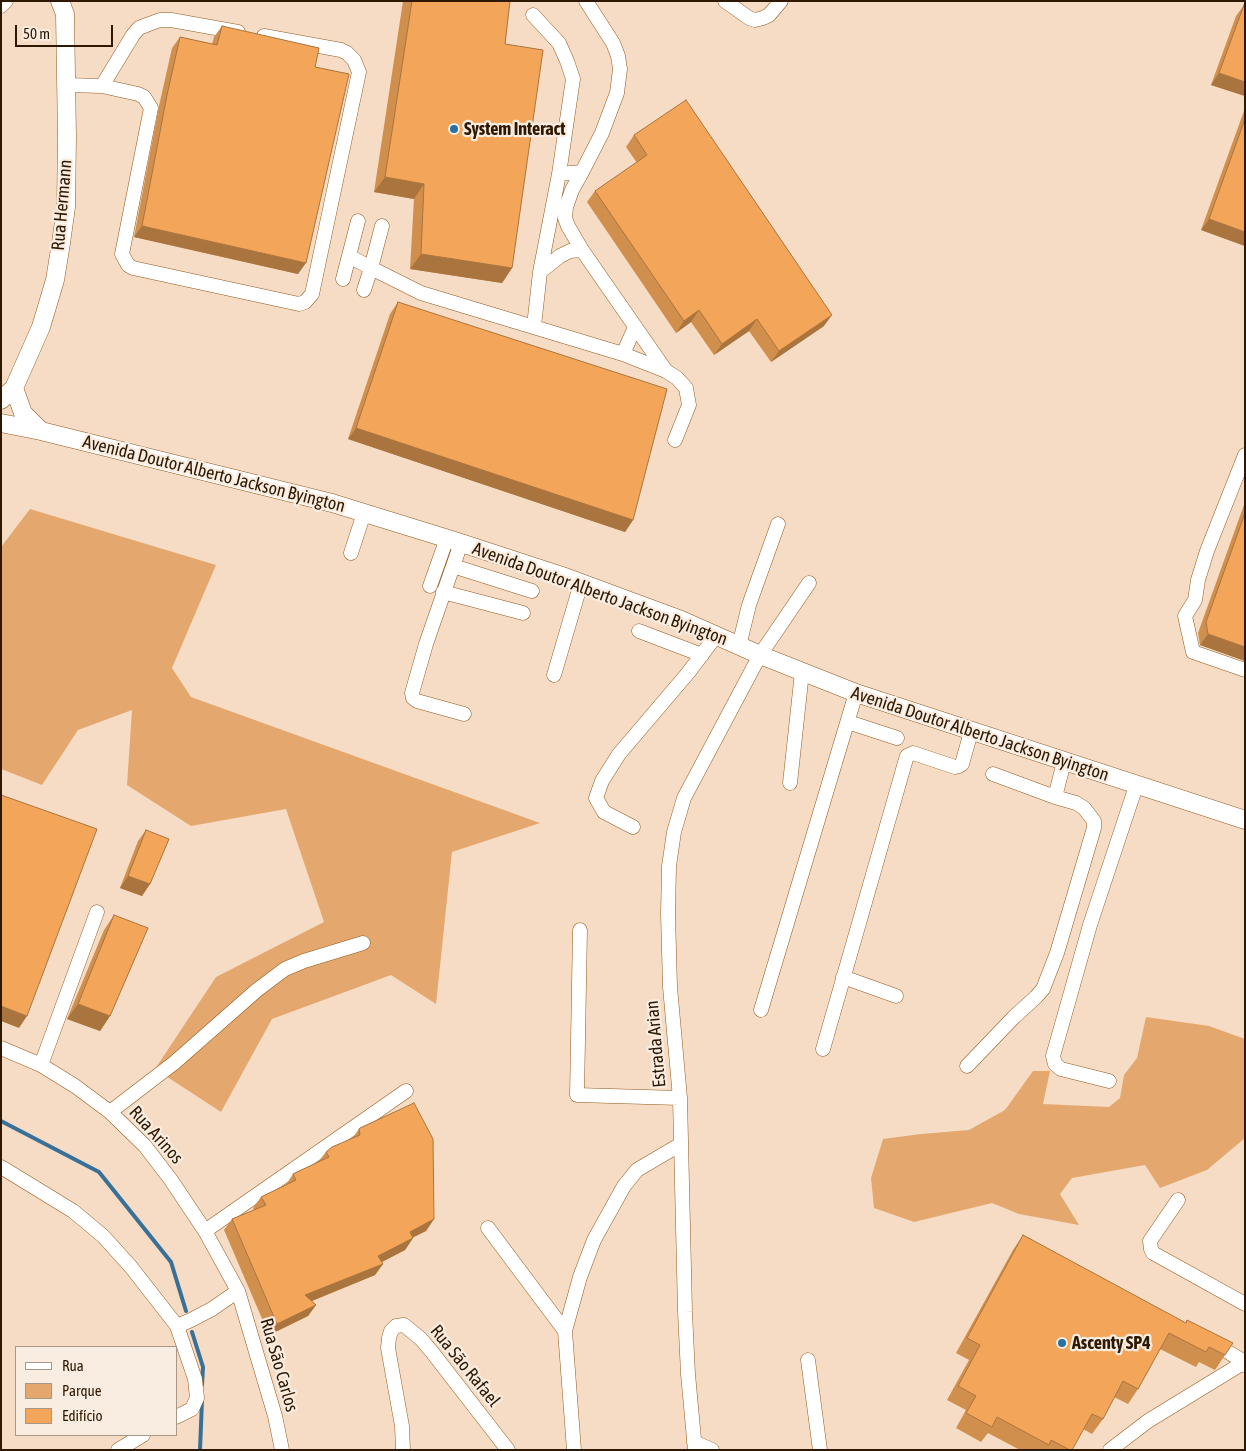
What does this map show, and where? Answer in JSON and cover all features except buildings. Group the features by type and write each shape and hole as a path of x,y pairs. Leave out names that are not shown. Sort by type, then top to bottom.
{"main road":[{"name":"Rua Hermann","path":"1,400 14,388 41,327 55,280 66,207 65,5"},
{"path":"14,388 23,413 41,431"},
{"name":"Avenida Doutor Alberto Jackson Byington","path":"1,423 41,431 332,503 454,541 581,583 681,620 760,655 856,693 1136,786 1245,820"}],"street":[{"path":"1,6 6,1"},
{"path":"586,1 613,43 620,69 617,93 602,133 572,190 566,207 565,218 582,250 666,371"},
{"path":"725,1 749,18 755,20 768,15 781,1"},
{"path":"532,15 559,43 572,79 558,174 540,272 534,326"},
{"path":"66,85 102,86 138,94 147,101 151,112 122,254 128,265 133,268 295,304 299,304 309,298 314,285 359,72 351,56 341,50 171,20 160,20 140,28 133,35 102,86"},
{"path":"558,174 582,172"},
{"path":"343,279 358,221"},
{"path":"364,290 382,226"},
{"path":"540,272 560,256 582,250"},
{"path":"349,256 421,293 623,354 666,371 677,378 686,388 689,396 690,405 675,440"},
{"path":"623,354 635,327"},
{"path":"1245,455 1207,551 1198,580 1195,600 1185,616 1193,652 1245,670"},
{"path":"351,553 364,513"},
{"path":"739,646 749,605 778,524"},
{"path":"437,589 453,566 454,541"},
{"path":"454,541 437,589 426,644 412,695 417,701 464,714"},
{"path":"453,566 532,591"},
{"path":"554,675 581,583"},
{"name":"Estrada Arian","path":"695,1446 684,1312 680,1098 670,987 669,866 674,832 684,798 760,655 809,584"},
{"path":"437,589 522,613"},
{"path":"639,631 702,654"},
{"path":"633,828 604,812 596,798 602,781 619,754 716,636"},
{"path":"790,783 802,672"},
{"path":"761,1010 856,693"},
{"path":"848,722 898,738"},
{"path":"823,1049 907,756 913,753 958,767 962,764 971,732"},
{"path":"1055,796 1064,762"},
{"path":"967,1066 1043,989 1057,953 1094,828 1094,821 1084,808 1076,803 993,774"},
{"path":"1109,1081 1061,1069 1055,1064 1053,1056 1090,925 1136,786"},
{"path":"40,1065 98,912"},
{"path":"580,930 577,1095 680,1098"},
{"path":"110,1112 174,1063 256,990 285,969 304,961 362,943"},
{"path":"843,977 896,996"},
{"name":"Rua Arinos","path":"1,1048 40,1065 75,1086 110,1112 145,1146 171,1180 205,1231 238,1291"},
{"path":"205,1231 406,1091"},
{"path":"574,1450 565,1331 580,1276 594,1240 620,1193 638,1170 681,1144"},
{"path":"1,1167 73,1211 102,1236 130,1267 177,1326 195,1379 197,1398 192,1409 178,1416"},
{"path":"1178,1200 1150,1241 1153,1253 1245,1304"},
{"path":"488,1228 565,1331"},
{"path":"177,1326 212,1309 238,1291"},
{"name":"Rua São Carlos","path":"238,1291 275,1416 282,1450"},
{"name":"Rua São Rafael","path":"404,1450 402,1426 388,1348 391,1331 396,1326 404,1325 421,1339 508,1450"},
{"path":"1196,1334 1220,1346 1245,1363"},
{"path":"808,1360 820,1450"},
{"path":"1110,1450 1148,1421 1245,1363"},
{"path":"118,1450 141,1436"},
{"path":"695,1446 712,1450"}],"green space":[{"path":"30,509 216,565 172,668 191,697 540,823 452,852 436,1004 391,975 272,1019 221,1112 155,1069 216,977 324,922 286,809 191,826 127,785 132,710 78,730 42,785 1,769 1,547"},
{"path":"1146,1017 1209,1026 1245,1039 1245,1138 1207,1170 1160,1188 1145,1165 1072,1178 1060,1194 1079,1225 1019,1214 992,1203 914,1222 874,1208 871,1178 883,1139 969,1130 1005,1110 1033,1071 1050,1071 1043,1104 1109,1107 1120,1098 1124,1075 1137,1058"}],"waterway":[{"path":"1,1121 99,1172 171,1262 186,1311"},
{"path":"192,1332 203,1367 202,1385"},
{"path":"200,1450 202,1400"}],"place":[{"name":"System Interact","path":"454,129"},
{"name":"Ascenty SP4","path":"1062,1343"}]}
